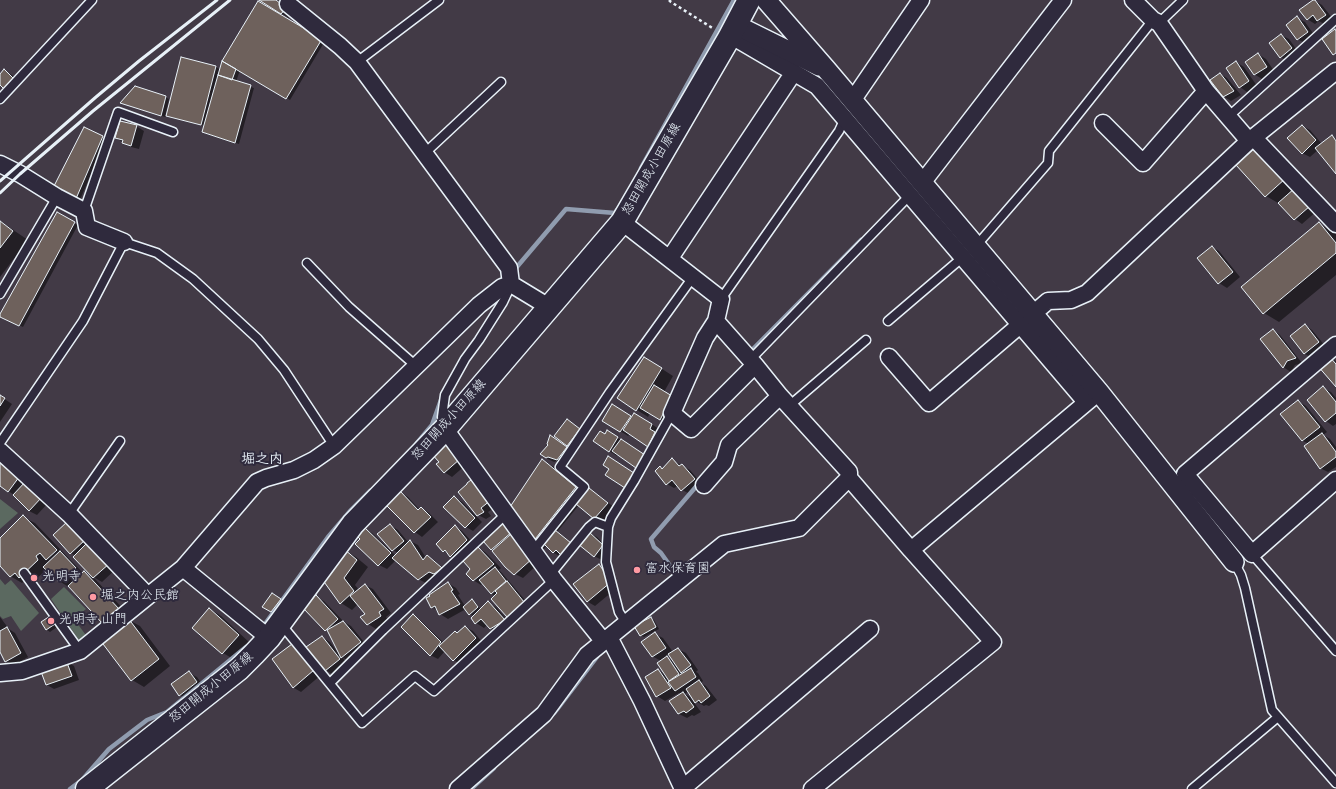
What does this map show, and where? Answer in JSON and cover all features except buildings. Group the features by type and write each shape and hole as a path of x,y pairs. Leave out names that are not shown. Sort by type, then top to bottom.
{"main road":[{"name":"怒田開成小田原線","path":"87,789 239,669 273,633 353,524 445,429 622,222 750,0"}],"street":[{"path":"766,0 826,69 849,110 1234,562"},
{"path":"849,110 921,0"},
{"path":"916,189 1063,0"},
{"path":"1133,0 1156,21 1206,91 1228,117 1336,224"},
{"path":"288,4 340,46 357,62 508,268 512,284 549,307"},
{"path":"732,32 826,69"},
{"path":"732,32 817,86 849,110"},
{"path":"889,357 929,402 1048,301 1071,300 1087,293 1251,140 1336,71"},
{"path":"670,258 794,72"},
{"path":"1103,123 1143,162 1206,91"},
{"path":"0,164 84,211 87,227 124,242"},
{"path":"622,222 721,299 716,321 705,338 672,413 691,429 752,362"},
{"path":"0,673 22,671 80,651 183,568 257,482 294,470 314,460 334,446 479,305 502,287 512,284"},
{"path":"716,321 784,401 849,472 849,478 992,642 812,789"},
{"path":"1336,345 1185,474 1252,554 1336,480"},
{"path":"911,550 1092,397"},
{"path":"704,485 724,462 730,445 784,401"},
{"path":"445,429 552,578 607,639 642,701 683,788 870,629"},
{"path":"0,451 69,514 148,596"},
{"path":"458,789 544,714 587,655 724,544 799,528 849,478"},
{"path":"183,568 253,625 273,633"}],"lane":[{"path":"0,99 92,0"},
{"path":"357,62 439,0"},
{"path":"888,321 970,251 1048,163 1049,151 1156,21 1183,0"},
{"path":"1228,117 1336,19"},
{"path":"425,153 501,82"},
{"path":"721,299 839,132 849,110"},
{"path":"84,211 118,112 173,132"},
{"path":"752,362 916,189"},
{"path":"0,294 57,197"},
{"path":"0,443 83,321 124,242 157,253 193,279 258,339 284,370 334,446"},
{"path":"307,263 349,307 416,366"},
{"path":"533,551 584,487 560,467 610,392 693,276"},
{"path":"445,429 442,417 446,395 465,359 503,302 512,284"},
{"path":"784,401 866,340"},
{"path":"626,623 619,612 606,562 608,526 611,518 634,481 672,413"},
{"path":"69,514 120,441"},
{"path":"330,683 383,630 506,514"},
{"path":"273,633 330,683 362,723 415,676 434,690 552,578 589,527 595,522 608,526"},
{"path":"1252,554 1336,651"},
{"path":"1234,562 1241,575 1272,710 1336,783"},
{"path":"24,573 80,651"},
{"path":"1192,789 1278,717"}],"path":[{"path":"669,0 732,32"}],"shaded area":[{"path":"0,499 18,513 0,529"},
{"path":"0,579 5,585 11,580 39,613 21,631 11,616 3,619 0,616"},
{"path":"64,587 86,609 74,619 88,638 81,643 51,599"}],"waterway":[{"path":"641,168 734,0"},
{"path":"514,271 566,209 615,213 617,210"},
{"path":"751,351 861,240"},
{"path":"417,443 432,425 442,397"},
{"path":"678,577 661,553 654,547 651,539 700,482"},
{"path":"262,628 328,537 351,510 370,491"},
{"path":"70,789 82,780 109,749 147,720 167,712 246,647"},
{"path":"554,713 597,657"},
{"path":"471,789 494,768"}],"railway":[{"path":"0,181 139,61 217,0"},
{"path":"0,193 93,111 230,0"}],"place":[{"name":"富水保育園","path":"637,570"},
{"name":"光明寺","path":"34,578"},
{"name":"堀之内公民館","path":"93,597"},
{"name":"光明寺 山門","path":"51,621"}],"district":[{"name":"堀之内","path":"262,461"}]}
